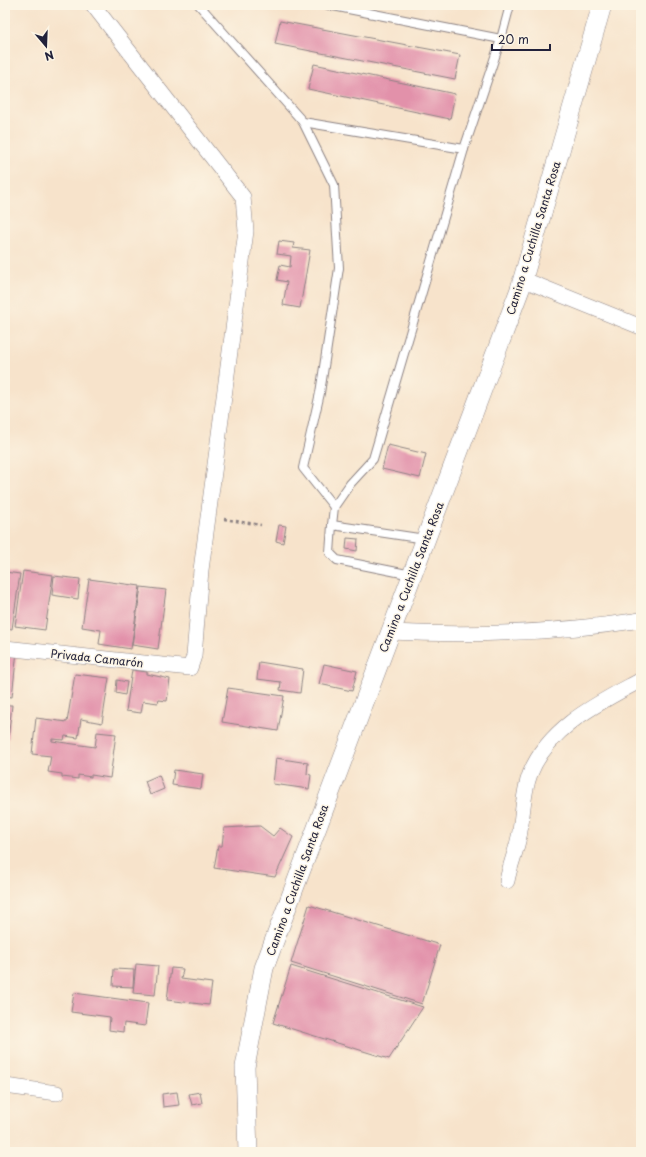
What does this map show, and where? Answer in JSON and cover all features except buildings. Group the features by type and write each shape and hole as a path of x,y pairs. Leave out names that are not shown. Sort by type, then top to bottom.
{"street":[{"path":"92,5 243,197 246,231 209,516"},
{"name":"Camino a Cuchilla Santa Rosa","path":"248,1152 245,1067 264,968 522,279 602,5"},
{"path":"522,279 641,327"},
{"name":"Privada Camarón","path":"5,648 190,668 194,656 201,570 209,516"},
{"path":"390,632 456,635 594,628 641,620"},
{"path":"507,881 520,833 523,800 530,774 551,740 585,710 641,680"},
{"path":"5,1086 57,1093"}],"lane":[{"path":"199,5 303,122 334,185 338,268 320,393 303,468 334,507"},
{"path":"328,5 500,39"},
{"path":"412,574 337,560 330,554 334,507 350,484 372,459 464,149 510,5"},
{"path":"303,122 464,149"},
{"path":"332,526 425,539"}],"path":[{"path":"209,516 261,525"}]}
